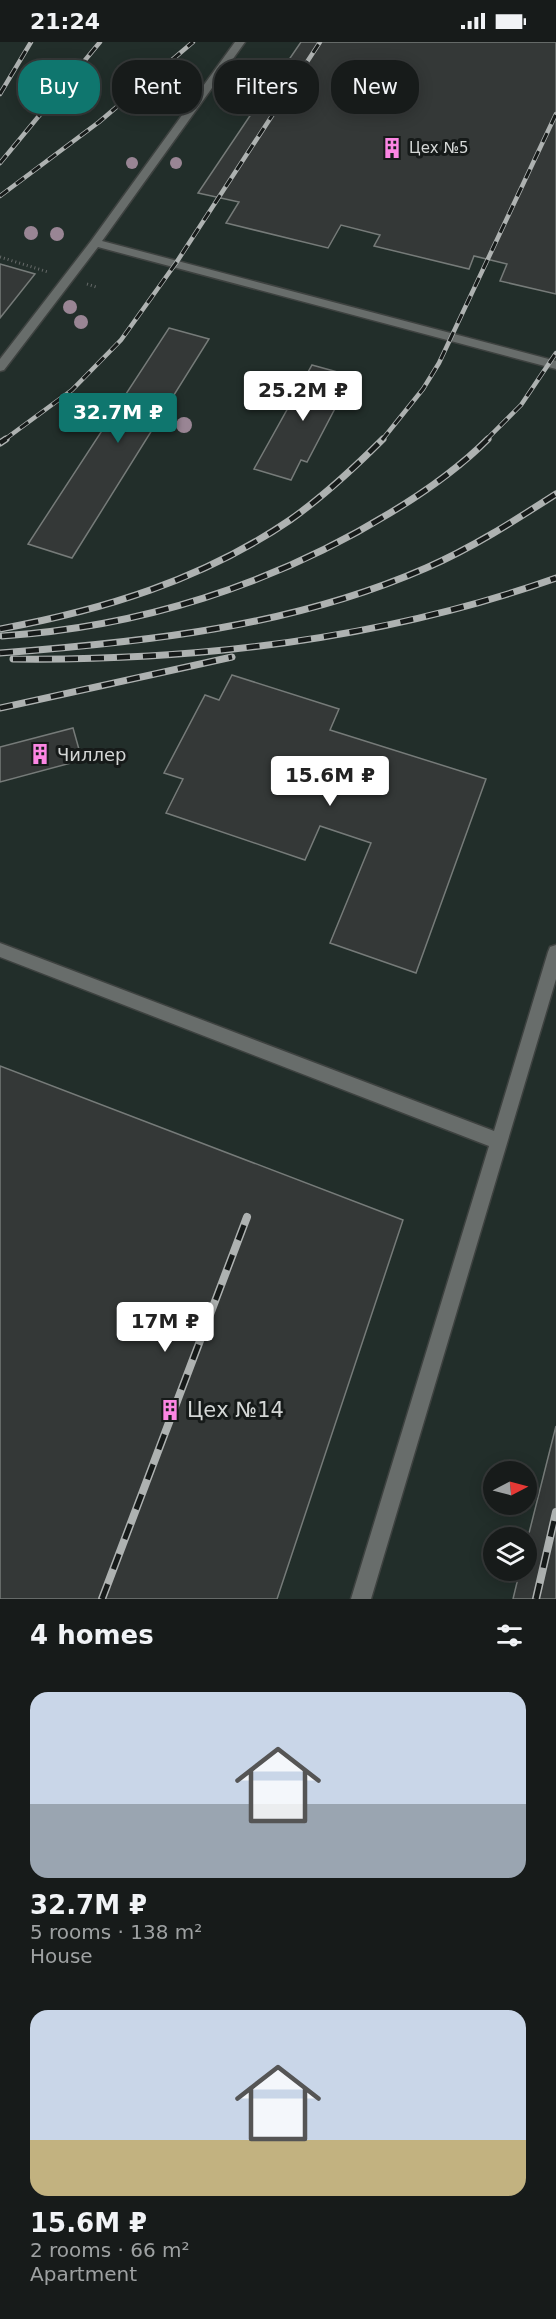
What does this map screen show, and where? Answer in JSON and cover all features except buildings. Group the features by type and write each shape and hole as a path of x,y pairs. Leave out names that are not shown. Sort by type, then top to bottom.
{"lane":[{"path":"0,367 95,243 240,42"},
{"path":"95,243 556,365"},
{"path":"0,950 499,1142"},
{"path":"361,1599 556,952"}],"shaded area":[{"path":"0,42 556,42 556,1599 0,1599"}],"railway":[{"path":"0,94 31,42"},
{"path":"0,163 100,42"},
{"path":"0,196 99,122 193,42"},
{"path":"4,440 72,390 121,340 176,263 320,42"},
{"path":"382,440 423,389 439,363 556,114"},
{"path":"486,440 521,405 556,353"},
{"path":"0,443 6,439"},
{"path":"2,636 104,623 204,598 252,581 345,539 390,513 441,479 488,439"},
{"path":"0,629 114,602 151,590 222,560 303,511 382,440"},
{"path":"0,653 163,637 270,618 323,605 375,588 460,552 556,494"},
{"path":"13,659 150,656 288,642 424,617 556,578"},
{"path":"0,708 232,657"},
{"path":"102,1599 247,1217"},
{"path":"536,1599 556,1512"}],"place":[{"name":"Цех №5","path":"392,148"},
{"name":"Чиллер","path":"40,754"},
{"name":"Цех №14","path":"170,1410"}]}
